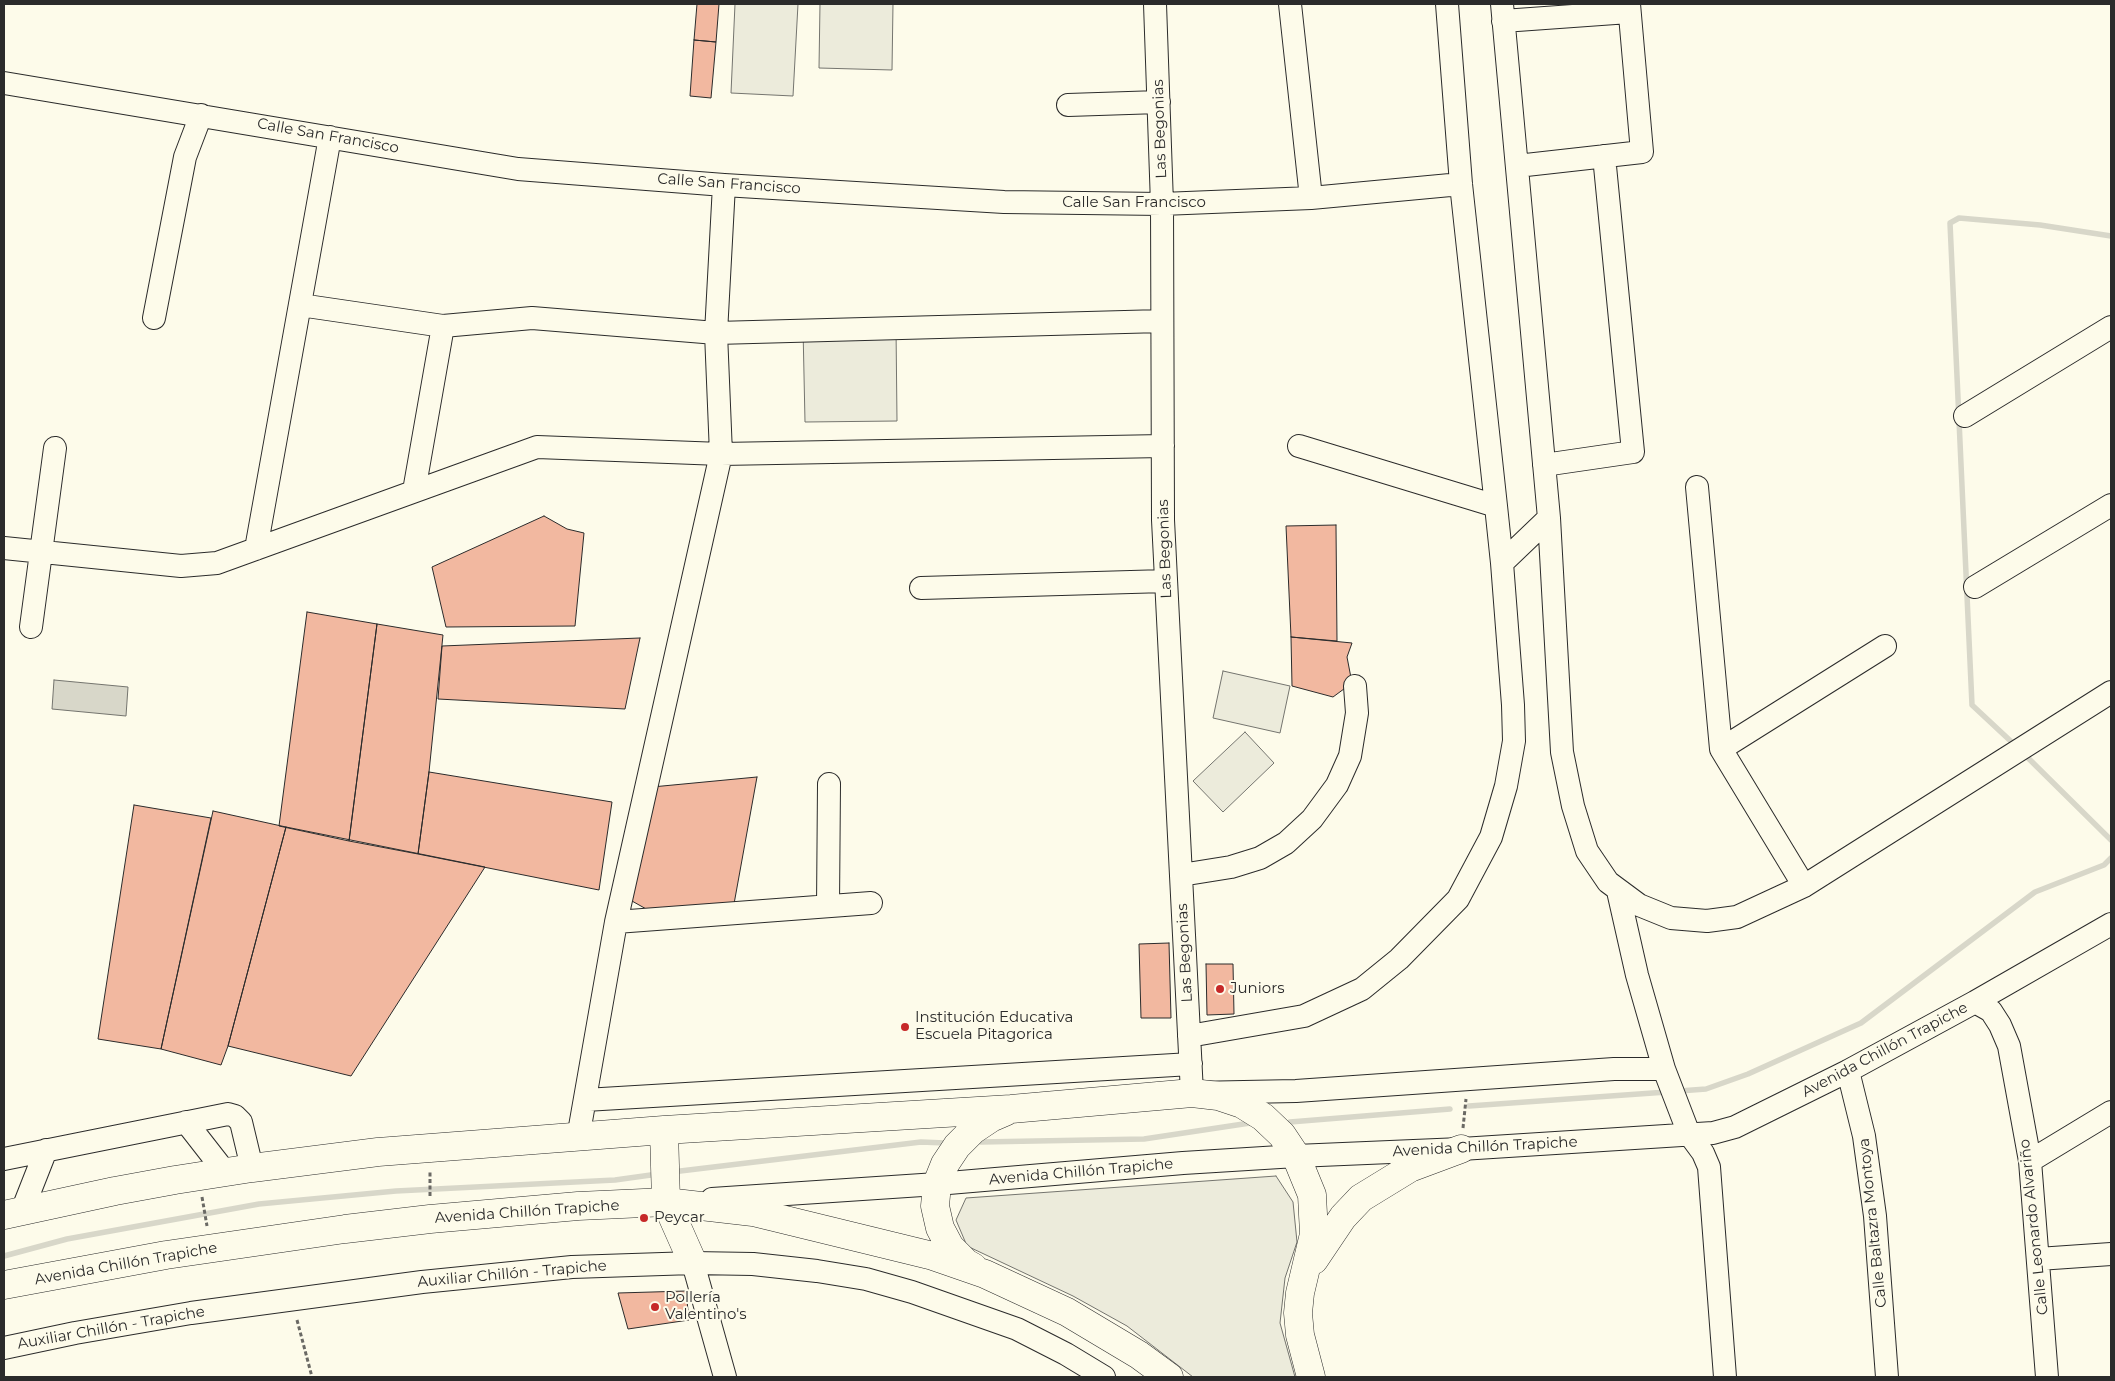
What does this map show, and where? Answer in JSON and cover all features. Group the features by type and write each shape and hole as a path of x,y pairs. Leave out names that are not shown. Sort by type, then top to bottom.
{"main road":[{"path":"13,1213 115,1191 225,1172 430,1148 664,1130 1011,1109 1192,1093 1218,1096 1249,1108 1263,1117 1282,1135 1296,1156 1312,1195 1314,1234 1300,1293 1298,1313 1300,1335 1311,1377"},
{"path":"985,1274 966,1263 950,1247 940,1228 935,1206 937,1184 945,1164 957,1146 973,1130 991,1118 1011,1109"},
{"path":"664,1130 666,1202 692,1263"},
{"path":"1306,1274 1329,1235 1361,1198 1410,1168 1461,1149"},
{"path":"666,1202 753,1212 933,1256 985,1274 1027,1292 1074,1316 1139,1354 1169,1377"},
{"name":"Avenida Chillón Trapiche","path":"4,1285 211,1248 430,1219 578,1206 666,1202"}],"street":[{"name":"Las Begonias","path":"1155,4 1162,204 1163,520 1192,1093"},
{"path":"1290,4 1312,198"},
{"path":"1189,1036 1304,1016 1362,989 1398,959 1458,899 1492,837 1506,786 1514,741 1513,705 1502,563 1461,184 1447,4"},
{"path":"1517,166 1642,152 1629,8 1503,13 1549,518 1562,752 1573,806 1587,851 1608,882 1618,891 1639,906 1671,918 1707,921 1737,917 1804,886 2111,692"},
{"name":"Calle San Francisco","path":"4,83 330,136 518,169 724,185 1004,202 1162,204 1312,198 1461,184"},
{"path":"1068,105 1159,102"},
{"path":"154,318 185,156 201,115"},
{"path":"256,549 330,136"},
{"path":"1544,465 1633,452 1604,156"},
{"path":"578,1138 616,922 721,454 716,332 724,185"},
{"path":"300,305 443,326 532,318 716,332 1162,321"},
{"path":"414,492 443,326"},
{"path":"1966,416 2111,327"},
{"path":"4,548 181,566 218,563 537,447 721,454 1163,446"},
{"path":"1298,446 1496,506"},
{"path":"31,627 55,448"},
{"path":"1696,487 1722,749 1804,886"},
{"path":"1975,587 2111,505"},
{"path":"1502,563 1549,518"},
{"path":"921,588 1166,581"},
{"path":"1722,749 1885,646"},
{"path":"1181,875 1231,867 1260,858 1286,843 1312,820 1337,784 1350,756 1357,713 1355,686"},
{"path":"828,906 829,784"},
{"path":"1618,891 1637,975 1664,1069 1689,1134 1703,1153 1709,1167 1725,1377"},
{"path":"616,922 870,903"},
{"name":"Avenida Chillón Trapiche","path":"666,1202 937,1184 1173,1164 1296,1156 1461,1149 1713,1133 1735,1127 1848,1071 1975,1002 2111,924"},
{"name":"Calle Leonardo Alvariño","path":"1975,1002 1991,1011 2000,1025 2009,1046 2030,1162 2047,1377"},
{"path":"584,1100 1191,1064"},
{"path":"1192,1093 1296,1091 1614,1069 1664,1069"},
{"name":"Calle Baltazra Montoya","path":"1848,1071 1864,1136 1875,1216 1887,1377"},
{"path":"1058,1072 1062,1105"},
{"path":"976,1077 976,1111"},
{"path":"2030,1162 2111,1112"},
{"path":"4,1159 228,1114 235,1116 241,1122 252,1168"},
{"path":"186,1122 225,1172"},
{"path":"13,1213 46,1150"},
{"path":"2038,1259 2111,1254"},
{"path":"692,1263 725,1377"},
{"name":"Auxiliar Chillón - Trapiche","path":"4,1348 191,1313 422,1282 572,1267 692,1263 762,1265 817,1270 866,1279 912,1292 1016,1329 1066,1354 1104,1377"}],"path":[{"path":"1461,1149 1468,1079"},
{"path":"430,1148 430,1219"},
{"path":"198,1177 211,1248"},
{"path":"292,1299 312,1377"}],"shaded area":[{"path":"735,4 798,4 793,96 731,93"},
{"path":"820,4 893,4 892,70 819,68"},
{"path":"896,326 897,421 805,422 803,328"},
{"path":"1223,671 1290,686 1280,733 1213,718"},
{"path":"54,680 128,687 126,716 52,709"},
{"path":"1245,732 1274,763 1223,812 1193,781"},
{"path":"1276,1176 1293,1202 1297,1242 1285,1278 1280,1323 1295,1377 1193,1377 1127,1326 1073,1296 967,1246 956,1220 966,1198"}],"building":[{"path":"697,4 719,4 716,42 694,40"},
{"path":"694,40 716,42 711,98 690,96"},
{"path":"544,516 567,529 584,533 575,626 446,627 432,567"},
{"path":"1336,525 1337,641 1291,637 1286,526"},
{"path":"307,612 377,624 349,841 279,826"},
{"path":"377,624 443,635 429,772 418,854 349,841"},
{"path":"1291,637 1352,643 1347,657 1352,683 1333,697 1292,686"},
{"path":"640,638 625,709 438,699 442,646"},
{"path":"429,772 612,802 599,890 418,854"},
{"path":"757,777 734,904 648,910 632,901 652,787"},
{"path":"134,805 211,818 161,1049 98,1039"},
{"path":"213,811 286,827 228,1046 221,1065 161,1049"},
{"path":"286,827 485,867 351,1076 228,1046"},
{"path":"1169,943 1171,1018 1141,1018 1139,944"},
{"name":"Juniors","path":"1206,964 1233,964 1234,1014 1207,1015"},
{"name":"Pollería Valentino's","path":"686,1291 689,1320 628,1329 618,1293"}],"waterway":[{"path":"2017,747 1972,705 1950,223 1959,218 2040,225 2111,236"},
{"path":"2023,753 2111,840"},
{"path":"1679,1091 1706,1089 1748,1074 1861,1023 2035,892 2104,865 2111,858"},
{"path":"1469,1106 1667,1092"},
{"path":"1290,1122 1450,1109"},
{"path":"981,1142 1144,1139 1250,1123"},
{"path":"672,1172 921,1142 945,1143"},
{"path":"4,1256 67,1239 259,1204 396,1191 615,1180 658,1174"}],"place":[{"name":"Juniors","path":"1220,989"},
{"name":"Institución Educativa Escuela Pitagorica","path":"905,1027"},
{"name":"Peycar","path":"644,1218"},
{"name":"Pollería Valentino's","path":"655,1307"}]}
